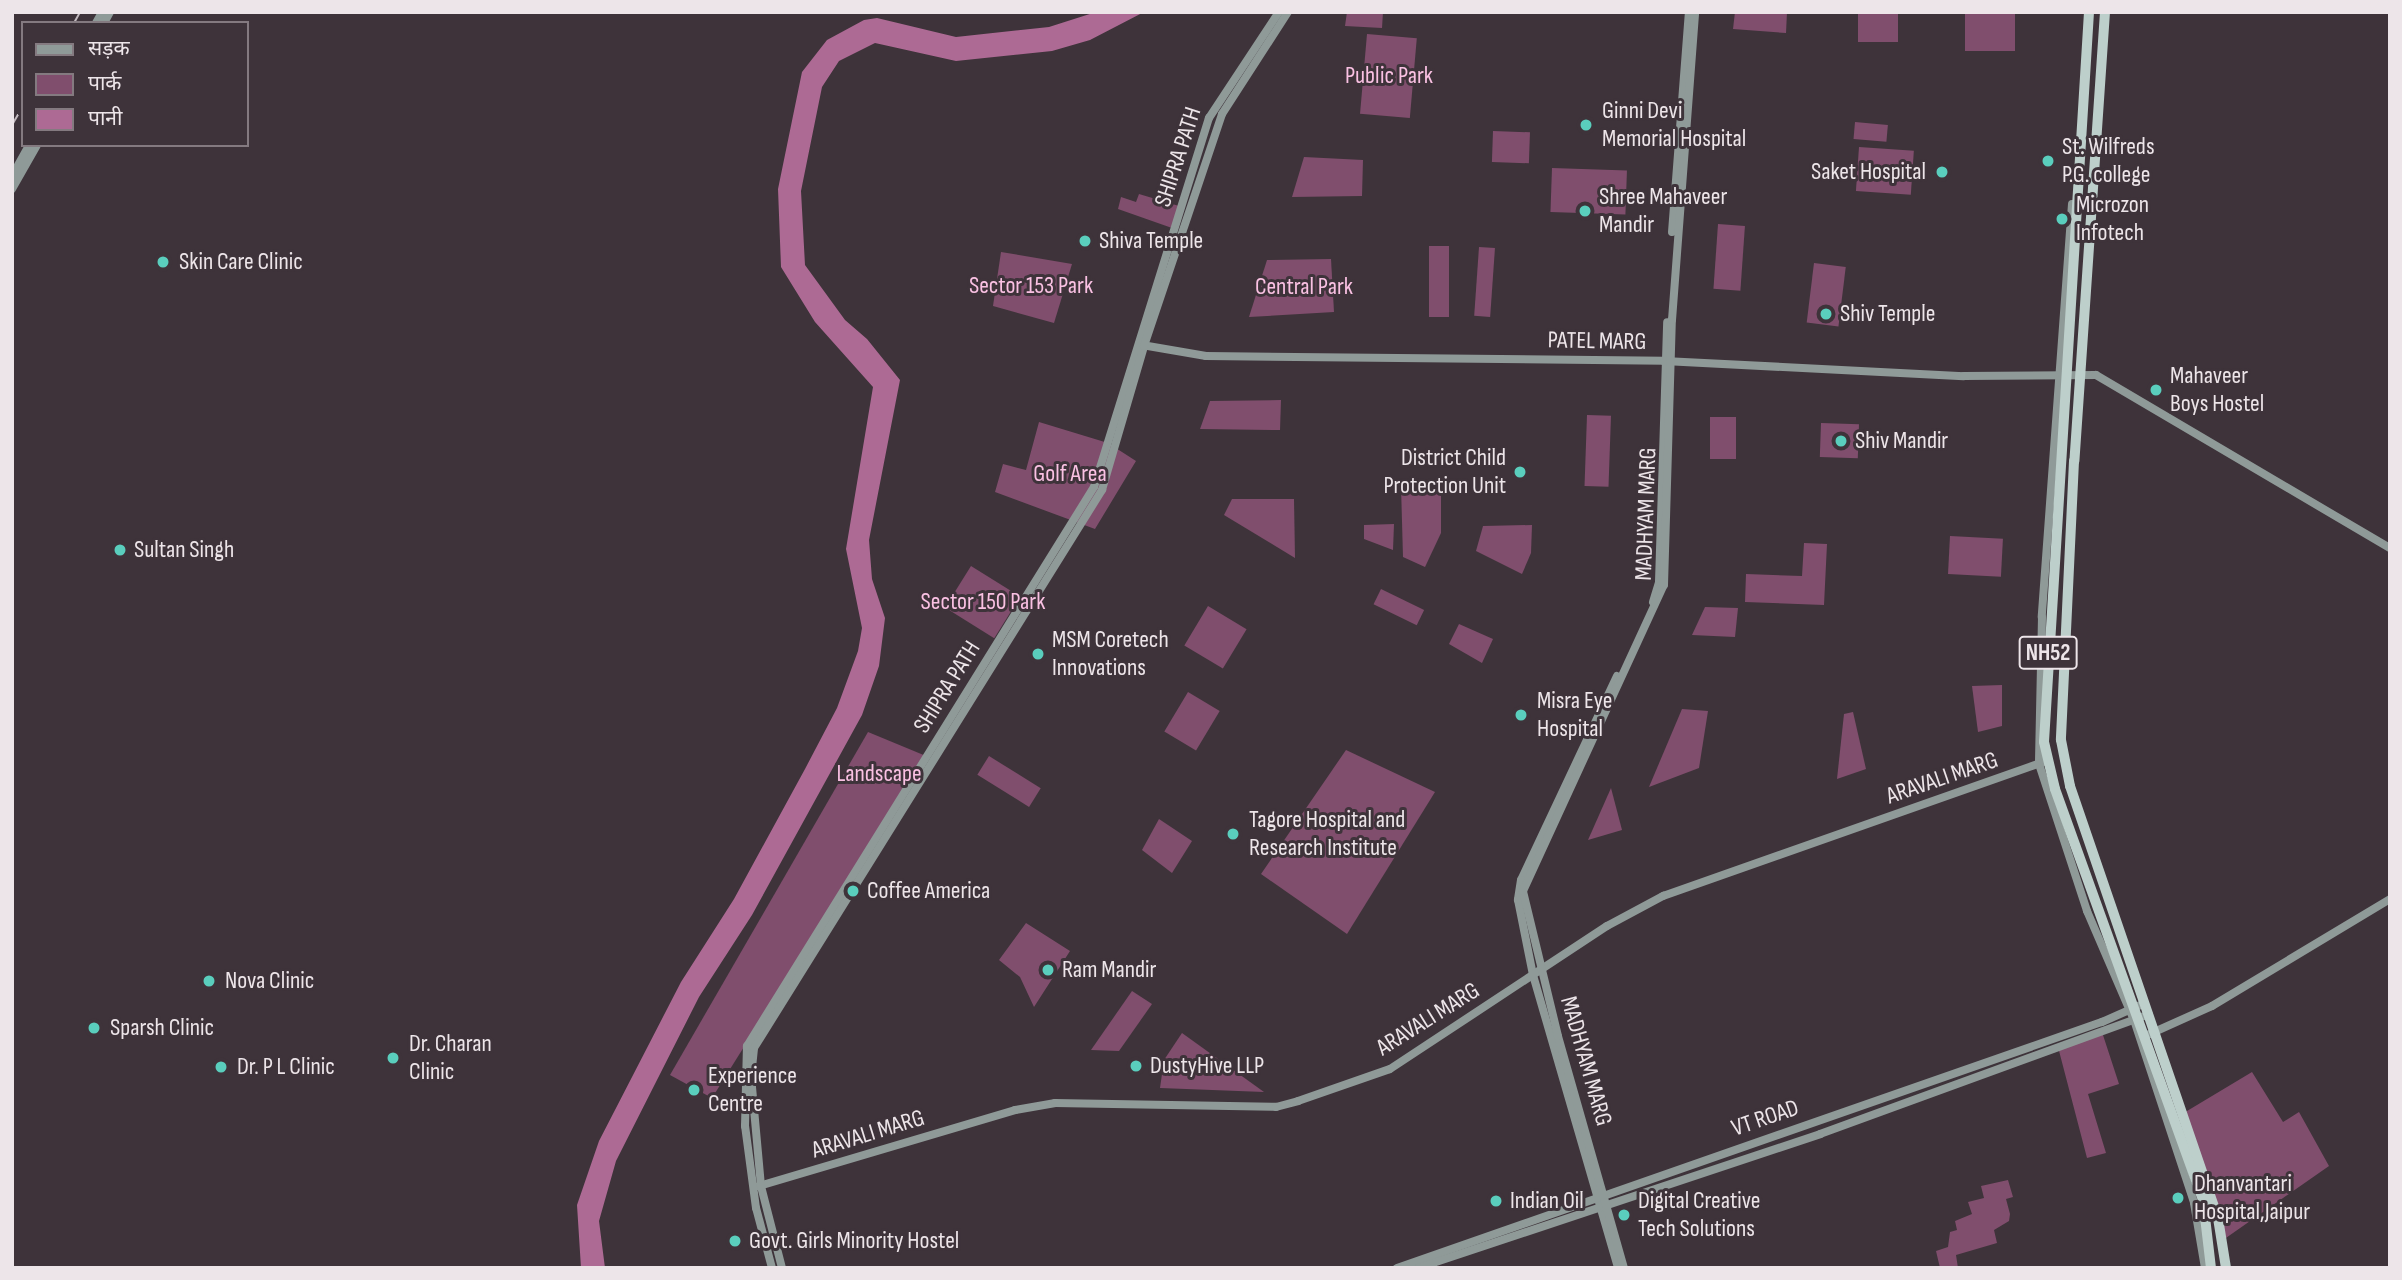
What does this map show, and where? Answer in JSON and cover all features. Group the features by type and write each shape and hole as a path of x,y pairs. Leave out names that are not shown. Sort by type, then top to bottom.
{"highway":[{"name":"NH52","path":"2087,12 2063,377 2043,762 2203,1200 2208,1268"},
{"name":"NH52","path":"2105,12 2083,376 2074,461 2061,740 2066,773 2218,1219 2226,1268"}],"street":[{"name":"SHIPRA PATH","path":"772,1268 743,1094 747,1046 1094,487 1209,118 1279,12"},
{"name":"SHIPRA PATH","path":"1140,344 1222,114 1288,12"},
{"name":"MADHYAM MARG","path":"1624,1268 1536,972 1518,900 1521,880 1659,582 1667,361 1689,12"},
{"name":"MADHYAM MARG","path":"1667,361 1695,12"},
{"path":"12,176 28,147"},
{"path":"12,189 36,147"},
{"name":"PATEL MARG","path":"1140,344 1206,356 1667,361 2105,377 2390,548"},
{"name":"ARAVALI MARG","path":"757,1187 1015,1110 1055,1102 1276,1107 1298,1101 1390,1069 1536,972 1663,896 2043,762"},
{"path":"2143,1037 2212,1006 2390,899"},
{"name":"VT ROAD","path":"2133,1014 2145,1003"},
{"path":"2133,1014 2194,1203 2208,1268"},
{"name":"VT ROAD","path":"1397,1268 1603,1200 1820,1133 2133,1014 2149,1014"},
{"name":"SHIPRA PATH","path":"757,1187 782,1268"},
{"name":"MADHYAM MARG","path":"1603,1200 1618,1268"},
{"name":"VT ROAD","path":"1418,1268 1505,1234"}],"green space":[{"path":"1347,12 1383,12 1382,28 1345,26"},
{"path":"1735,12 1787,12 1786,33 1733,29"},
{"path":"1858,12 1898,12 1898,42 1858,42"},
{"path":"1965,12 2015,12 2015,51 1965,51"},
{"name":"Public Park","path":"1367,34 1417,38 1410,118 1360,114"},
{"path":"1855,122 1888,125 1886,142 1854,139"},
{"path":"1493,131 1530,132 1529,163 1492,162"},
{"path":"1859,147 1914,151 1911,195 1856,191"},
{"path":"1304,157 1363,160 1362,196 1292,197"},
{"path":"1552,168 1627,171 1625,215 1550,212"},
{"path":"1139,194 1179,206 1172,228 1118,209 1121,197 1136,202"},
{"path":"1718,224 1745,226 1740,291 1713,289"},
{"path":"1429,246 1449,246 1449,317 1429,317"},
{"path":"1479,247 1495,248 1490,317 1474,316"},
{"name":"Sector 153 Park","path":"1001,252 1072,264 1054,323 993,306"},
{"name":"Central Park","path":"1331,259 1334,312 1249,317 1267,260"},
{"path":"1814,263 1846,267 1838,326 1807,323"},
{"path":"1281,400 1280,430 1200,429 1210,401"},
{"path":"1587,415 1611,416 1609,487 1585,486"},
{"path":"1710,417 1736,417 1736,459 1710,459"},
{"name":"Golf Area","path":"1039,422 1108,443 1136,461 1095,529 995,492 1003,464 1026,470"},
{"path":"1821,423 1859,424 1858,458 1820,457"},
{"path":"1401,486 1441,486 1441,533 1425,567 1403,557"},
{"path":"1232,499 1294,499 1295,558 1224,515"},
{"path":"1394,524 1393,550 1364,539 1364,525"},
{"path":"1532,525 1531,553 1522,574 1476,551 1483,526"},
{"path":"1950,536 2003,539 2001,577 1948,574"},
{"path":"1804,543 1827,544 1824,605 1745,602 1746,574 1802,576"},
{"name":"Sector 150 Park","path":"971,566 1020,597 994,638 945,608"},
{"path":"1381,589 1424,610 1417,625 1374,604"},
{"path":"1208,606 1247,629 1223,669 1184,645"},
{"path":"1705,607 1738,608 1735,637 1692,635"},
{"path":"1459,624 1493,639 1482,663 1449,644"},
{"path":"2002,685 2002,726 1978,732 1972,686"},
{"path":"1188,692 1220,711 1196,750 1164,731"},
{"path":"1682,709 1708,711 1699,768 1649,787"},
{"path":"1853,712 1866,769 1837,779 1844,714"},
{"name":"Landscape","path":"868,732 926,756 712,1098 670,1075"},
{"path":"1346,750 1435,792 1347,934 1261,874"},
{"path":"989,756 1041,788 1029,807 977,775"},
{"path":"1611,788 1622,830 1588,840"},
{"path":"1159,819 1192,841 1172,873 1142,850"},
{"path":"1026,923 1070,951 1034,1007 1020,977 999,960"},
{"path":"1132,991 1152,1004 1119,1051 1091,1050"},
{"path":"2102,1032 2119,1084 2088,1094 2106,1153 2087,1158 2058,1047"},
{"path":"1182,1033 1264,1092 1160,1088 1164,1060"},
{"path":"2252,1072 2283,1122 2299,1112 2329,1166 2223,1240 2182,1114"},
{"path":"2008,1180 2013,1197 2006,1199 2009,1221 1994,1230 1997,1243 1956,1255 1958,1268 1940,1268 1936,1251 1948,1247 1950,1232 1957,1230 1955,1221 1972,1214 1968,1202 1984,1198 1981,1186"}],"water":[{"path":"1096,12 1144,12 1090,40 1052,51 956,61 875,43 839,61 822,87 801,191 805,265 845,320 867,339 900,380 869,540 872,579 885,618 879,666 862,715 752,915 699,997 616,1161 599,1221 605,1268 581,1268 577,1205 599,1141 681,982 734,899 805,769 837,708 858,651 862,628 846,549 873,387 815,322 781,267 778,189 802,72 827,40 864,20 877,18 956,37 1049,27"}],"railway":[{"path":"75,21 80,12"},
{"path":"12,125 21,109"}],"place":[{"name":"Ginni Devi Memorial Hospital","path":"1586,125"},
{"name":"St. Wilfreds P.G. college","path":"2048,161"},
{"name":"Saket Hospital","path":"1942,172"},
{"name":"Shree Mahaveer Mandir","path":"1585,211"},
{"name":"Microzon Infotech","path":"2062,219"},
{"name":"Shiva Temple","path":"1085,241"},
{"name":"Skin Care Clinic","path":"163,262"},
{"name":"Shiv Temple","path":"1826,314"},
{"name":"Mahaveer Boys Hostel","path":"2156,390"},
{"name":"Shiv Mandir","path":"1841,441"},
{"name":"District Child Protection Unit","path":"1520,472"},
{"name":"Sultan Singh","path":"120,550"},
{"name":"MSM Coretech Innovations","path":"1038,654"},
{"name":"Misra Eye Hospital","path":"1521,715"},
{"name":"Tagore Hospital and Research Institute","path":"1233,834"},
{"name":"Coffee America","path":"853,891"},
{"name":"Ram Mandir","path":"1048,970"},
{"name":"Nova Clinic","path":"209,981"},
{"name":"Sparsh Clinic","path":"94,1028"},
{"name":"Dr. Charan Clinic","path":"393,1058"},
{"name":"DustyHive LLP","path":"1136,1066"},
{"name":"Dr. P L Clinic","path":"221,1067"},
{"name":"Experience Centre","path":"694,1090"},
{"name":"Dhanvantari Hospital,Jaipur","path":"2178,1198"},
{"name":"Indian Oil","path":"1496,1201"},
{"name":"Digital Creative Tech Solutions","path":"1624,1215"},
{"name":"Govt. Girls Minority Hostel","path":"735,1241"}]}
